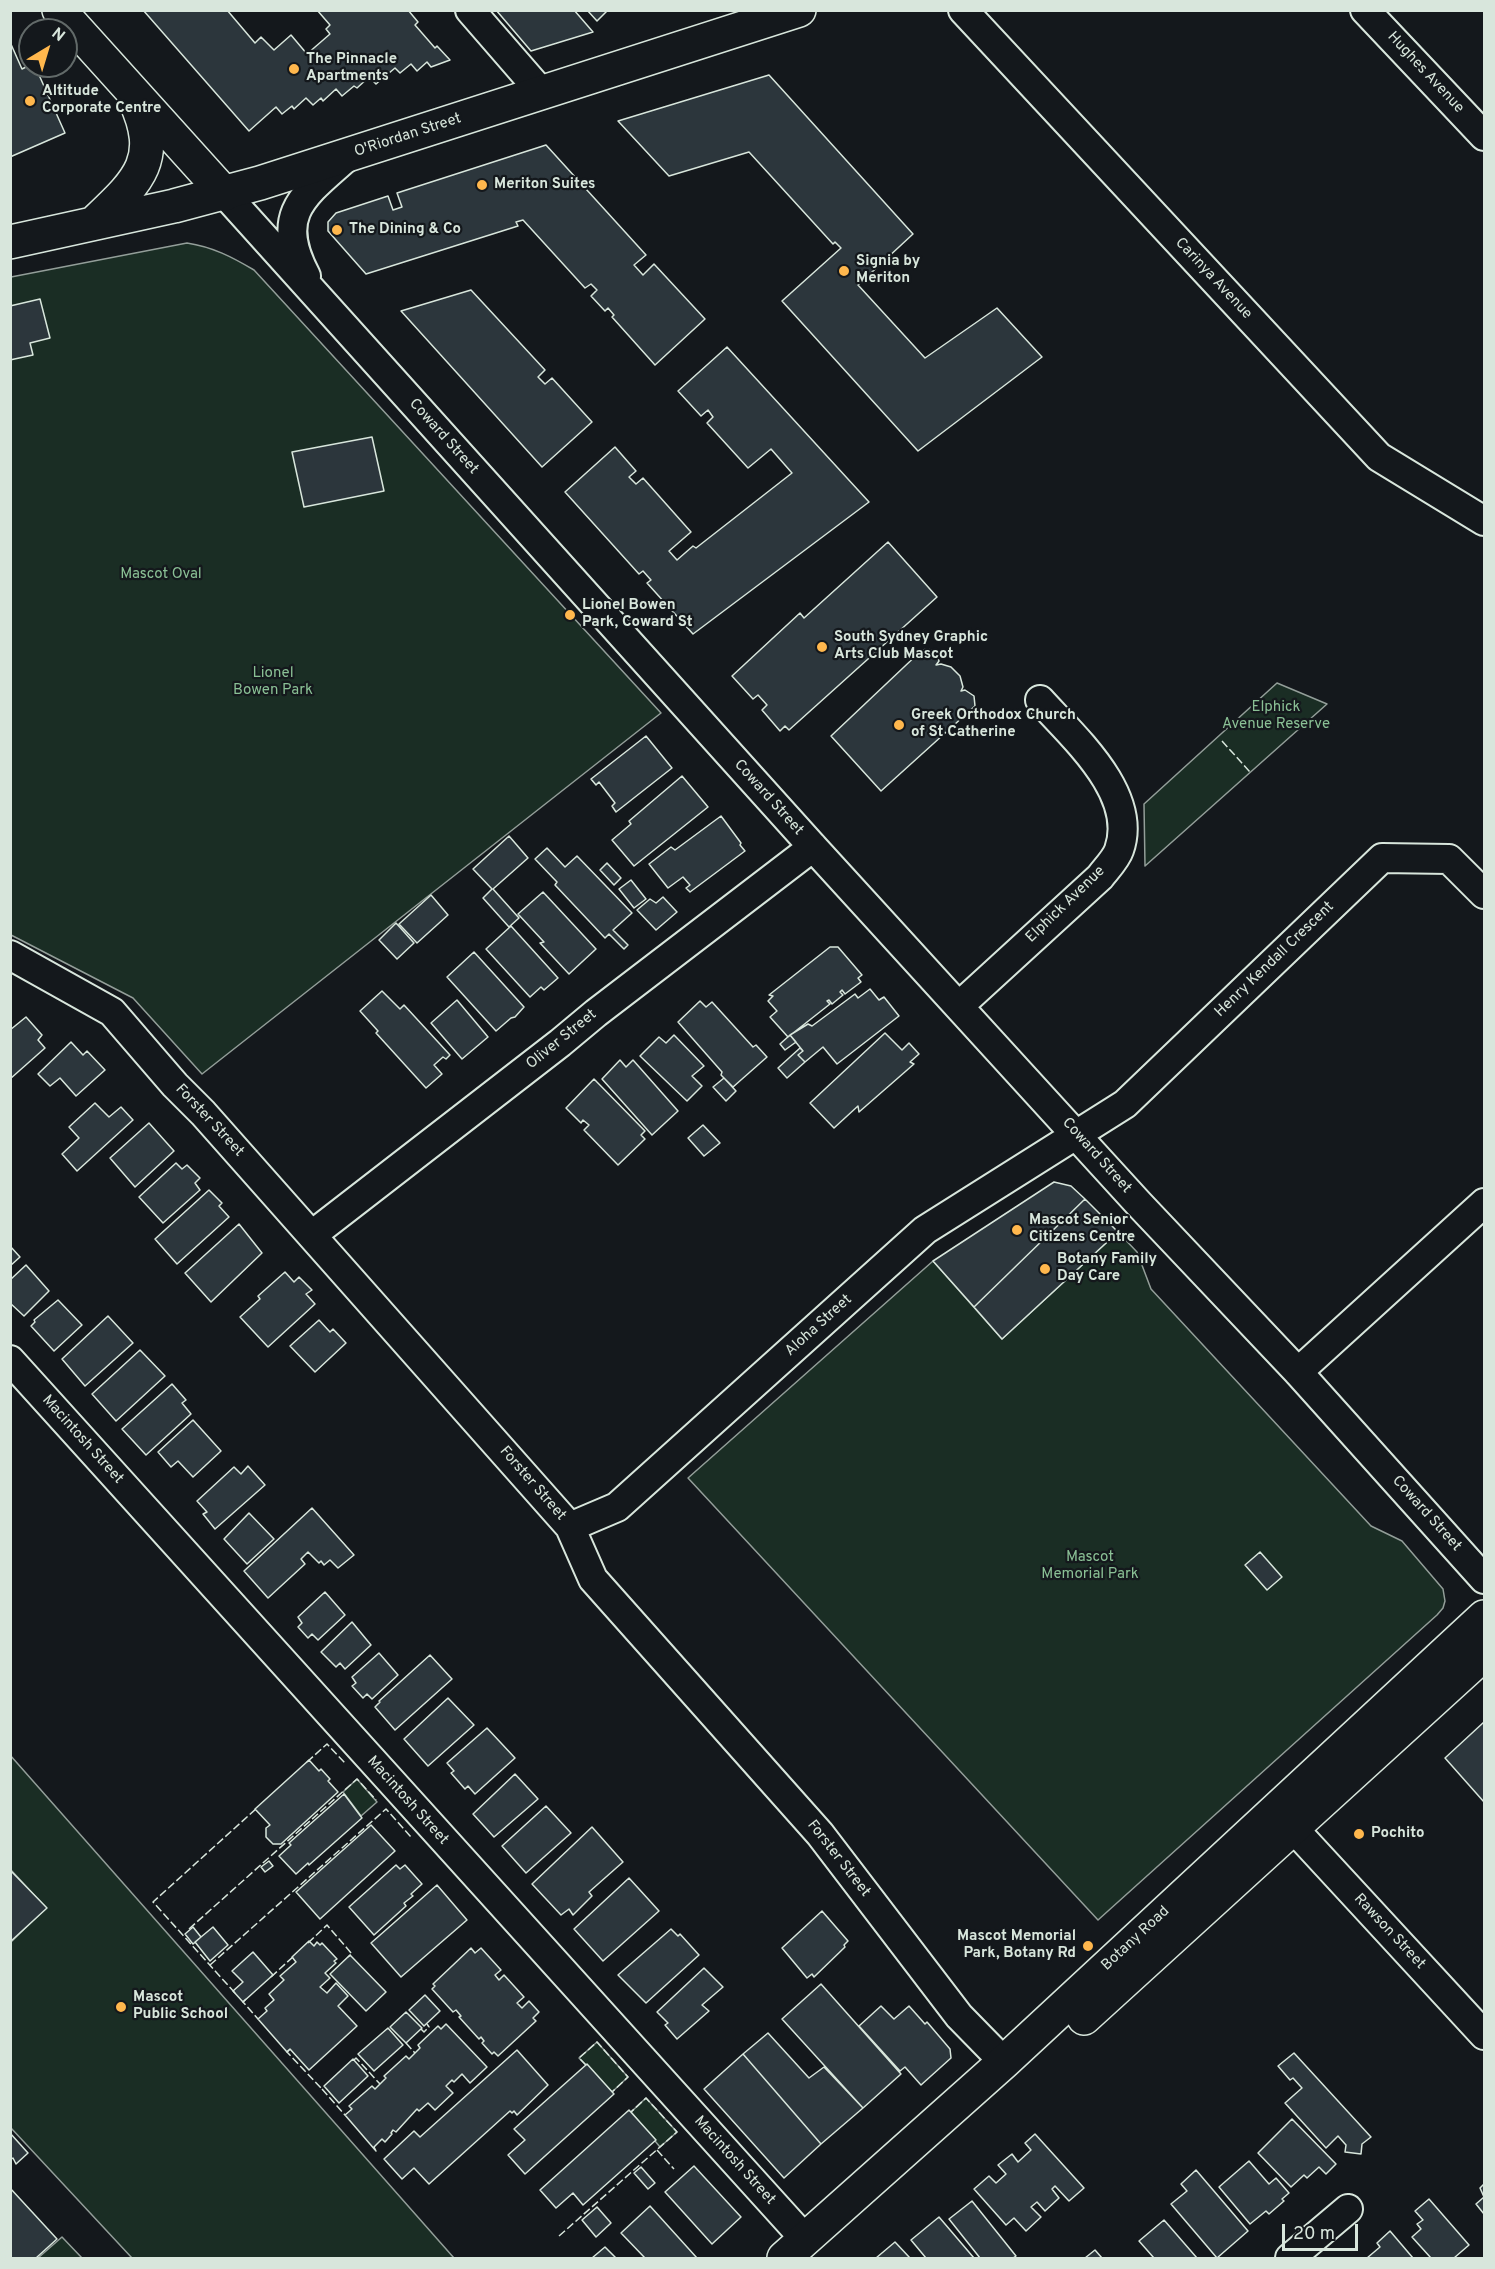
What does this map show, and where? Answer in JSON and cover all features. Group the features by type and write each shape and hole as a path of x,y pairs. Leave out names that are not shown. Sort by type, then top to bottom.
{"main road":[{"name":"Coward Street","path":"59,10 225,194"},
{"name":"O'Riordan Street","path":"10,242 225,194 799,10"},
{"path":"94,224 134,183 145,158 148,133 130,87"},
{"name":"Botany Road","path":"803,2252 1004,2062 1485,1617"},
{"name":"Botany Road","path":"803,2252 1293,1828 1485,1654"}],"street":[{"path":"470,10 542,93"},
{"name":"Carinya Avenue","path":"963,10 1379,457 1485,521"},
{"name":"Hughes Avenue","path":"1365,10 1485,136"},
{"path":"315,294 297,257 292,233 293,220 307,194 348,156"},
{"name":"Coward Street","path":"225,194 813,847 1076,1135 1298,1372 1485,1579"},
{"name":"Elphick Avenue","path":"959,1006 1100,877 1119,851 1123,827 1117,798 1097,763 1040,700"},
{"name":"Oliver Street","path":"312,1235 813,847"},
{"name":"Henry Kendall Crescent","path":"1076,1135 1125,1104 1382,858 1449,859 1485,894"},
{"name":"Forster Street","path":"10,955 112,1012 570,1527 593,1579 820,1834 959,2016 1004,2062"},
{"name":"Aloha Street","path":"570,1527 617,1508 925,1230 1076,1135"},
{"path":"1298,1372 1485,1203"},
{"name":"Macintosh Street","path":"10,1360 803,2252"},
{"name":"Rawson Street","path":"1293,1828 1485,2035"},
{"path":"1290,2259 1348,2209"}],"green space":[{"name":"Lionel Bowen Park","path":"187,243 222,253 254,270 661,713 202,1074 133,998 11,935 11,277"},
{"name":"Elphick Avenue Reserve","path":"1277,683 1327,704 1145,866 1144,804"},
{"name":"Mascot Memorial Park","path":"1118,1232 1137,1252 1151,1289 1371,1526 1402,1541 1443,1589 1445,1601 1437,1615 1098,1920 688,1478 933,1261 1002,1339"},
{"name":"Mascot Public School","path":"10,1755 454,2258 132,2258 11,2128 11,1942 46,1908 11,1870"},
{"path":"357,1779 377,1802 361,1816 343,1792"},
{"path":"597,2042 628,2077 612,2092 579,2058"},
{"path":"646,2098 677,2132 660,2147 631,2112"},
{"path":"62,2237 82,2258 38,2258"}],"building":[{"name":"The Pinnacle Apartments","path":"143,10 227,10 255,43 261,37 274,50 291,35 307,54 330,34 326,29 330,25 317,10 408,10 418,22 415,25 435,48 437,46 450,60 431,67 427,62 417,71 411,64 400,73 395,68 376,84 369,77 357,88 354,86 342,96 336,89 323,101 321,98 313,105 306,98 294,109 292,106 282,114 276,107 249,131"},
{"path":"496,10 574,10 593,32 531,51"},
{"path":"587,10 608,10 597,21"},
{"name":"Altitude Corporate Centre","path":"10,42 18,60 18,78 40,78 65,133 10,157"},
{"name":"Signia by Meriton","path":"769,75 913,234 858,285 925,358 997,308 1042,357 918,451 782,301 841,248 835,242 833,244 749,152 669,176 618,121"},
{"path":"546,145 646,255 634,265 643,275 654,264 705,319 655,365 612,317 614,315 608,308 605,311 591,296 597,290 591,284 585,288 523,220 516,222 518,226 366,274 328,231 328,222 336,213 388,196 393,210 402,207 397,193"},
{"path":"471,290 545,370 538,377 545,384 552,378 592,422 542,467 401,311"},
{"path":"40,299 50,338 30,343 33,355 10,360 10,306"},
{"path":"727,347 869,502 693,634 647,583 651,580 643,571 639,574 565,492 615,447 636,471 629,477 636,484 643,478 691,532 669,551 677,560 693,546 696,548 792,473 771,449 748,468 707,423 713,417 708,410 701,416 678,391"},
{"path":"372,437 384,491 304,507 292,452"},
{"name":"South Sydney Graphic Arts Club Mascot","path":"888,542 937,597 789,730 785,726 780,731 762,710 767,705 758,695 753,699 732,676 800,613 804,618"},
{"path":"928,649 937,656 939,661 936,665 951,667 960,676 963,687 961,691 965,690 974,696 975,706 881,791 831,736 922,650"},
{"path":"646,736 672,768 616,812 612,806 615,803 599,782 596,785 591,779"},
{"path":"682,776 708,807 634,866 612,840 631,824 629,821"},
{"path":"721,816 745,851 690,892 686,888 690,885 683,877 668,888 649,864 671,847 675,850"},
{"path":"509,836 528,858 493,889 519,918 509,927 483,898 492,889 473,869"},
{"path":"547,848 565,867 577,856 632,913 613,930 628,945 624,949 609,934 605,938 555,885 557,882 535,859"},
{"path":"607,863 621,878 614,885 600,870"},
{"path":"631,880 646,899 634,908 619,889"},
{"path":"543,892 596,949 569,974 540,943 544,942 518,914"},
{"path":"431,895 448,915 417,943 399,924"},
{"path":"663,897 677,912 656,930 637,910 650,899 656,903"},
{"path":"396,923 414,943 397,959 379,940"},
{"path":"511,926 558,978 544,990 541,987 530,997 486,949"},
{"path":"830,947 838,947 862,975 858,978 861,982 845,994 842,990 840,992 843,995 832,1004 829,1000 827,1001 830,1004 788,1037 770,1017 777,1011 768,1001 773,996 769,995"},
{"path":"474,952 524,1007 496,1031 447,977"},
{"path":"870,989 879,1000 884,997 899,1016 837,1064 823,1047 805,1062 798,1055 803,1051 790,1035 808,1024 812,1026 855,994 858,998"},
{"path":"382,991 400,1009 404,1005 450,1055 446,1059 443,1057 434,1065 442,1074 426,1088 376,1033 378,1031 360,1011"},
{"path":"457,1000 488,1037 462,1059 431,1023"},
{"path":"700,1001 706,1007 712,1002 753,1047 756,1045 767,1057 733,1087 678,1022"},
{"path":"26,1017 42,1035 38,1040 45,1048 10,1079 10,1030"},
{"path":"885,1033 902,1050 909,1043 919,1054 910,1062 914,1064 859,1112 858,1106 834,1128 810,1103"},
{"path":"674,1035 704,1066 692,1076 702,1086 687,1101 640,1056 659,1037 666,1043"},
{"path":"790,1035 796,1042 785,1050 780,1044"},
{"path":"71,1042 83,1055 87,1051 105,1070 76,1096 60,1078 50,1086 38,1074"},
{"path":"800,1048 803,1051 798,1055 805,1062 787,1078 778,1068"},
{"path":"620,1060 626,1067 633,1060 678,1111 652,1135 602,1079"},
{"path":"724,1078 736,1091 726,1101 713,1087"},
{"path":"594,1079 645,1131 641,1135 645,1139 618,1165 584,1130 589,1125 583,1120 581,1123 566,1108"},
{"path":"95,1103 109,1117 121,1107 133,1120 77,1171 62,1154 79,1138 69,1127"},
{"path":"149,1123 174,1151 135,1187 110,1158"},
{"path":"703,1125 720,1143 704,1156 688,1138"},
{"path":"176,1163 182,1169 187,1165 200,1178 195,1183 200,1190 163,1223 139,1197"},
{"name":"Mascot Senior Citizens Centre","path":"1054,1182 1071,1186 1085,1199 974,1307 933,1261"},
{"path":"209,1190 222,1203 219,1206 229,1217 177,1264 155,1239"},
{"name":"Botany Family Day Care","path":"1085,1199 1118,1232 1002,1339 974,1307"},
{"path":"239,1224 262,1253 211,1302 185,1273"},
{"path":"10,1246 20,1257 10,1266"},
{"path":"26,1265 49,1291 24,1316 10,1303 10,1280"},
{"path":"285,1272 294,1282 299,1277 312,1290 306,1294 315,1304 268,1347 240,1317 260,1299 258,1296"},
{"path":"58,1300 82,1325 54,1351 31,1326 34,1320"},
{"path":"108,1316 133,1343 85,1386 62,1359"},
{"path":"319,1320 330,1332 333,1329 346,1343 315,1372 290,1346"},
{"path":"140,1350 165,1376 116,1421 92,1394"},
{"path":"172,1384 186,1400 182,1403 191,1414 146,1455 122,1429"},
{"path":"193,1420 221,1451 193,1477 178,1461 171,1467 158,1452"},
{"path":"248,1466 265,1485 215,1529 203,1514 207,1512 197,1501 234,1467 241,1474"},
{"path":"312,1508 354,1555 338,1568 330,1560 324,1565 321,1561 319,1563 308,1552 301,1559 305,1564 268,1598 244,1571"},
{"path":"249,1513 274,1539 247,1564 224,1539"},
{"path":"1260,1552 1282,1577 1267,1590 1245,1565"},
{"path":"325,1592 345,1615 318,1640 312,1634 308,1638 298,1627 302,1623 298,1617"},
{"path":"352,1622 371,1645 345,1669 340,1663 336,1667 321,1652"},
{"path":"379,1653 398,1675 372,1699 367,1694 363,1698 352,1686 356,1683 352,1677"},
{"path":"430,1655 452,1679 395,1730 375,1707"},
{"path":"448,1698 474,1725 428,1766 404,1739"},
{"path":"1484,1722 1484,1802 1445,1758"},
{"path":"487,1728 515,1758 475,1794 468,1786 465,1789 451,1773 454,1771 447,1763"},
{"path":"309,1760 319,1771 321,1769 338,1792 281,1844 273,1844 266,1837 266,1828 270,1825 255,1809"},
{"path":"515,1774 538,1799 494,1837 473,1814"},
{"path":"344,1794 362,1818 296,1874 279,1856 291,1845 289,1843"},
{"path":"546,1806 571,1833 526,1873 502,1846"},
{"path":"371,1825 395,1851 320,1919 296,1892"},
{"path":"592,1827 623,1862 589,1892 592,1896 573,1915 569,1909 561,1915 532,1884"},
{"path":"269,1861 273,1866 265,1872 261,1867"},
{"path":"396,1865 400,1869 405,1865 422,1884 404,1903 406,1906 374,1935 349,1907"},
{"path":"10,1870 47,1908 10,1942"},
{"path":"629,1878 659,1911 603,1961 574,1929"},
{"path":"437,1885 467,1920 401,1977 371,1943"},
{"path":"822,1911 848,1941 845,1947 814,1977 812,1974 807,1978 782,1948"},
{"path":"193,1927 201,1937 193,1944 185,1934"},
{"path":"213,1927 228,1945 210,1961 195,1942"},
{"path":"671,1929 678,1936 680,1934 699,1955 646,2003 618,1975"},
{"path":"309,1941 314,1946 317,1942 320,1945 322,1943 337,1959 334,1961 336,1963 325,1973 330,1978 320,1987 327,1993 336,1983 348,1996 338,2006 357,2026 309,2070 290,2049 287,2052 258,2019 274,2000 269,1994 284,1980 280,1976 296,1962 292,1957"},
{"path":"471,1948 475,1953 481,1948 501,1970 495,1975 499,1980 504,1975 524,1997 517,2003 522,2008 529,2001 539,2012 533,2018 536,2021 498,2056 494,2052 492,2054 482,2043 484,2041 481,2037 479,2039 459,2017 461,2016 456,2010 453,2012 432,1989 435,1986 433,1984"},
{"path":"253,1952 273,1975 243,2002 233,1991 243,1982 232,1971"},
{"path":"350,1955 386,1992 366,2011 330,1974"},
{"path":"704,1968 723,1987 702,2005 709,2011 677,2039 665,2025 668,2023 657,2012"},
{"path":"821,1984 901,2074 863,2108 782,2019"},
{"path":"425,1995 440,2011 424,2026 409,2010"},
{"path":"881,2006 894,2019 909,2006 925,2024 927,2022 950,2049 951,2058 921,2085 905,2067 900,2071 859,2026"},
{"path":"406,2012 422,2028 406,2043 390,2027"},
{"path":"446,2024 487,2067 470,2083 462,2074 454,2082 452,2080 446,2086 453,2093 435,2110 428,2103 419,2111 417,2109 396,2132 393,2130 385,2142 382,2139 374,2147 376,2151 345,2115 352,2109 349,2106 372,2086 375,2089 386,2078 384,2076 406,2056 409,2059 420,2048 418,2045 438,2026 441,2029"},
{"path":"388,2028 403,2045 374,2071 358,2054"},
{"path":"768,2033 809,2078 824,2067 863,2108 821,2144 743,2054"},
{"path":"517,2050 548,2085 517,2115 514,2111 512,2113 510,2111 429,2184 414,2168 402,2179 384,2159 414,2131 420,2137"},
{"path":"1294,2053 1371,2137 1362,2144 1361,2154 1345,2152 1346,2145 1338,2136 1326,2148 1285,2103 1302,2088 1293,2078 1290,2080 1278,2066"},
{"path":"743,2054 821,2144 784,2178 704,2089"},
{"path":"353,2059 368,2076 339,2103 324,2086"},
{"path":"587,2064 614,2094 525,2174 508,2155 525,2140 514,2129"},
{"path":"629,2110 656,2140 583,2205 573,2193 556,2208 540,2190"},
{"path":"1292,2119 1336,2164 1326,2174 1319,2167 1307,2178 1304,2175 1291,2187 1258,2153"},
{"path":"10,2133 28,2153 16,2164 13,2158 10,2160"},
{"path":"1035,2134 1084,2188 1069,2201 1055,2186 1052,2189 1059,2198 1045,2211 1037,2202 1031,2207 1041,2217 1026,2231 1014,2218 1006,2225 974,2189 989,2176 996,2183 1006,2174 998,2165 1012,2154 1018,2162 1031,2150 1025,2143"},
{"path":"1249,2161 1269,2184 1276,2178 1289,2193 1282,2199 1284,2201 1269,2214 1266,2211 1250,2224 1219,2187"},
{"path":"694,2166 741,2217 712,2244 665,2192"},
{"path":"641,2167 655,2183 648,2189 634,2173"},
{"path":"1196,2170 1248,2231 1217,2258 1171,2204 1187,2191 1181,2184"},
{"path":"1484,2184 1484,2197 1480,2188"},
{"path":"10,2188 57,2239 36,2258 10,2258"},
{"path":"1484,2197 1484,2214 1476,2204"},
{"path":"1429,2199 1469,2245 1454,2258 1431,2258 1412,2237 1421,2229 1417,2224 1423,2220 1415,2211"},
{"path":"972,2201 1016,2256 1013,2258 980,2258 949,2219"},
{"path":"650,2206 697,2258 645,2258 621,2233"},
{"path":"597,2207 611,2223 596,2237 582,2220"},
{"path":"939,2217 974,2258 926,2258 911,2240"},
{"path":"1164,2220 1197,2258 1154,2258 1139,2241"},
{"path":"1390,2231 1413,2258 1367,2258 1380,2247 1377,2243"},
{"path":"895,2242 910,2258 876,2258"},
{"path":"605,2247 616,2258 592,2258"},
{"path":"1095,2250 1102,2258 1085,2258"}],"fence":[{"path":"1222,741 1250,772"},
{"path":"307,1762 327,1744 345,1763"},
{"path":"189,1929 357,1779 376,1800"},
{"path":"235,1993 153,1902 258,1807"},
{"path":"210,1965 386,1809 411,1837"},
{"path":"308,1943 327,1925 352,1954 348,1957"},
{"path":"271,1977 295,1955"},
{"path":"246,1999 243,2002 258,2019"},
{"path":"421,2029 424,2032 429,2027 427,2024"},
{"path":"586,2065 579,2058 597,2042 628,2077 612,2092"},
{"path":"406,2043 415,2053"},
{"path":"289,2050 287,2052 322,2089"},
{"path":"354,2060 356,2058 380,2084"},
{"path":"322,2089 345,2115"},
{"path":"559,2236 677,2132 646,2098 631,2112"},
{"path":"657,2150 674,2169"}],"place":[{"name":"The Pinnacle Apartments","path":"294,69"},
{"name":"Altitude Corporate Centre","path":"30,101"},
{"name":"Meriton Suites","path":"482,185"},
{"name":"The Dining & Co","path":"337,230"},
{"name":"Signia by Meriton","path":"844,271"},
{"name":"Lionel Bowen Park, Coward St","path":"570,615"},
{"name":"South Sydney Graphic Arts Club Mascot","path":"822,647"},
{"name":"Greek Orthodox Church of St Catherine","path":"899,725"},
{"name":"Mascot Senior Citizens Centre","path":"1017,1230"},
{"name":"Botany Family Day Care","path":"1045,1269"},
{"name":"Pochito","path":"1359,1834"},
{"name":"Mascot Memorial Park, Botany Rd","path":"1088,1946"},
{"name":"Mascot Public School","path":"121,2007"}],"park label":[{"name":"Mascot Oval","path":"161,575"}]}
